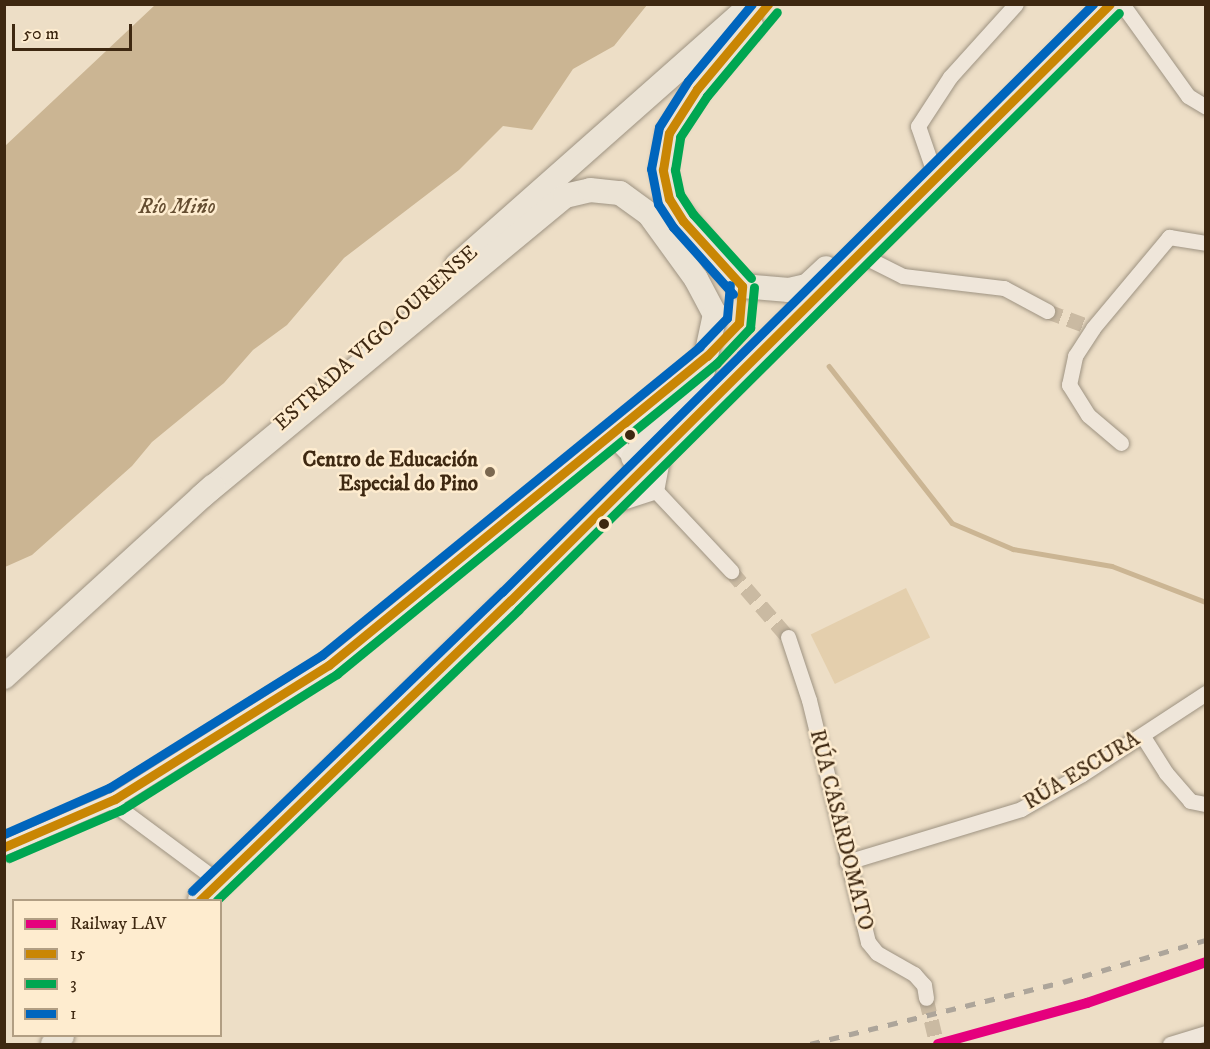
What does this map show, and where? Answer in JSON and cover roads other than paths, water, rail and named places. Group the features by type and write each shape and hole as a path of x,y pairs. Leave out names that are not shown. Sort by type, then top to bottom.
{"highway":[{"name":"ESTRADA VIGO-OURENSE","path":"4,677 371,340 752,4"},
{"path":"768,4 691,98 669,133 663,170 669,199 729,275 742,286 763,290 807,286 903,193 936,178"},
{"path":"201,899 510,601 1111,4"},
{"path":"201,497 565,196 590,190 620,193 649,214 715,314 707,356 703,370 632,459 510,601"}],"street":[{"path":"936,178 918,126 950,77 1016,4"},
{"path":"1122,4 1188,96 1206,107"},
{"path":"1121,443 1088,415 1069,385 1075,356 1093,328 1169,237 1206,243"},
{"path":"859,254 903,276 1004,288 1047,311"},
{"path":"4,847 110,801 329,665 707,356"},
{"path":"610,436 632,459"},
{"path":"656,491 664,446"},
{"path":"597,513 637,494 656,491"},
{"path":"656,491 731,571"},
{"name":"RÚA CASARDOMATO","path":"788,637 809,700 868,942 877,953 914,975 924,986 926,998"},
{"name":"RÚA ESCURA","path":"847,862 1021,809 1206,693"},
{"path":"1142,735 1166,773 1191,801 1206,804"},
{"path":"110,801 219,882"},
{"path":"1170,1044 1206,1032"}],"water":[{"name":"Río Miño","path":"155,5 647,5 614,46 573,69 532,130 503,126 459,170 344,258 287,325 253,350 224,383 152,442 132,466 32,555 5,567 5,146"}],"waterway":[{"path":"829,366 952,523 1013,549 1112,566 1206,602"}],"tunnel":[{"path":"1047,311 1093,328"},
{"path":"731,571 788,637"},
{"path":"926,998 937,1044"}],"railway":[{"path":"810,1044 1063,982 1206,940"}],"rail line":[{"name":"LAV","path":"938,1044 1087,1003 1206,962"}],"place":[{"name":"Centro de Educación Especial do Pino","path":"490,472"}]}
